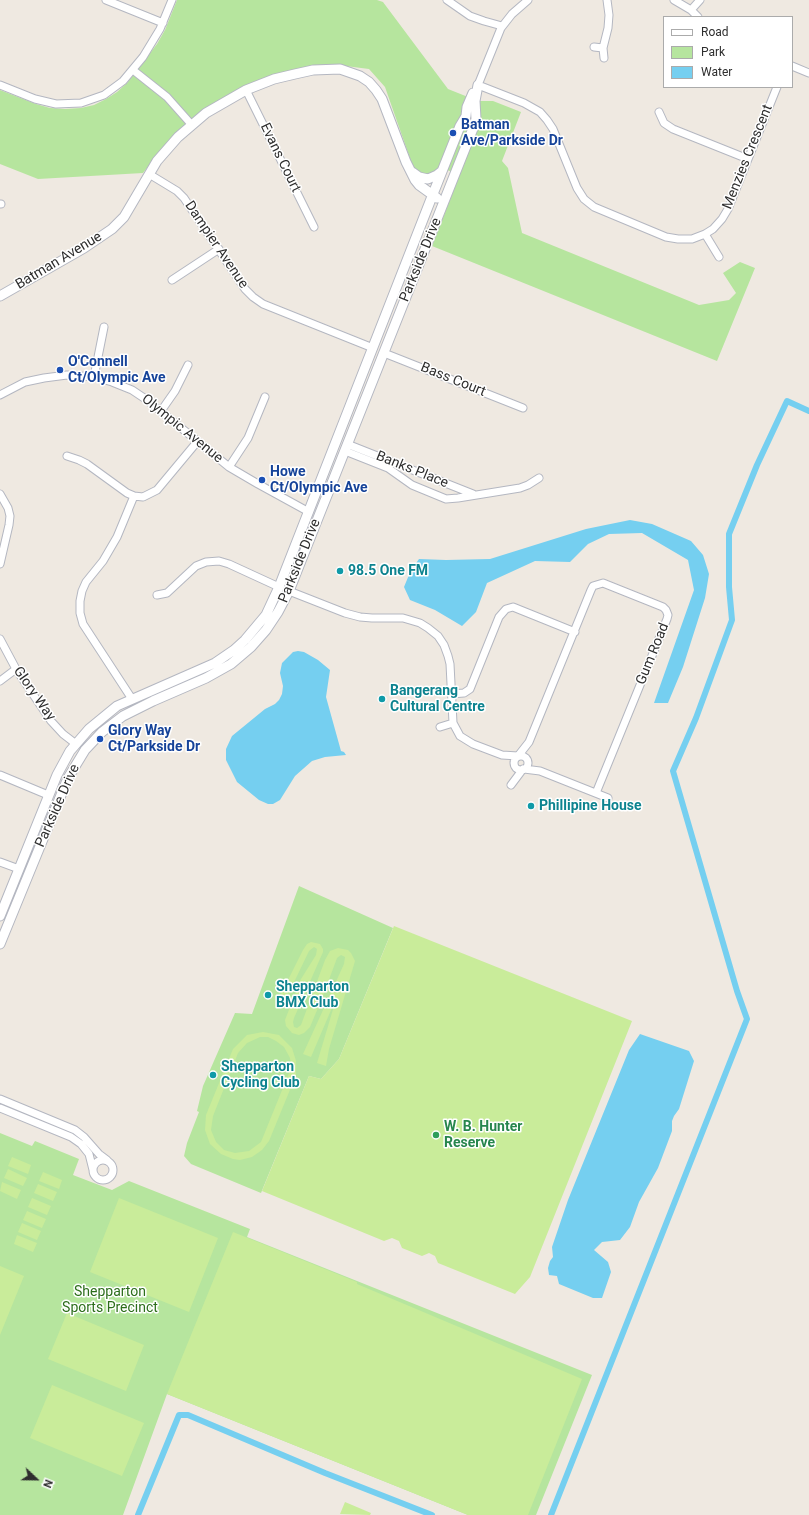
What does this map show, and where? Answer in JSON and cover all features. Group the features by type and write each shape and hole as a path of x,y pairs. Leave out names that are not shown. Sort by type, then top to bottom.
{"street":[{"path":"106,0 163,23"},
{"path":"0,85 46,102 62,104 81,103 104,95 115,88 133,70 149,48 163,23 172,0"},
{"path":"447,0 457,8 484,21 502,26"},
{"name":"Parkside Drive","path":"0,916 48,794 62,765 88,729 117,706 212,665 234,650 255,629 266,615 279,587 434,198 443,169 460,126 466,116 467,107 471,97 478,85 502,26 512,14 528,0"},
{"path":"604,58 603,48 608,28 609,15 607,0"},
{"path":"674,0 691,10 697,16"},
{"path":"691,10 700,0"},
{"path":"484,21 498,34"},
{"path":"594,47 603,48"},
{"path":"793,66 809,73"},
{"name":"Batman Avenue","path":"0,296 84,248 112,229 124,217 149,174 168,147 191,124 206,113 246,90 274,79 313,70 340,69 360,76 376,90 382,99 408,166 409,175 414,187 423,195 434,198"},
{"path":"133,70 167,97 191,124"},
{"name":"Parkside Drive","path":"0,944 68,778 85,750 102,732 123,716 219,671 241,656 269,626 278,612 289,591 476,121 475,103 478,85"},
{"name":"Menzies Crescent","path":"478,85 524,103 544,116 553,129 577,188 584,199 594,208 666,238 678,239 692,238 704,234 713,229 722,219 728,209 777,88"},
{"name":"Evans Court","path":"246,90 314,227"},
{"path":"659,112 664,123 673,129 748,159"},
{"path":"439,213 439,204 434,198 442,193 453,167 467,144"},
{"path":"408,166 416,176 428,179 437,175 443,169"},
{"name":"Dampier Avenue","path":"149,174 177,191 184,198 245,288 253,297 263,304 373,348"},
{"path":"704,234 719,257"},
{"path":"172,280 219,249"},
{"path":"94,377 104,327"},
{"path":"373,348 384,352"},
{"name":"Bass Court","path":"384,352 523,408"},
{"path":"161,412 175,391 188,365"},
{"name":"Olympic Avenue","path":"0,395 25,382 67,375 94,377 112,382 132,390 229,467 290,501 310,509"},
{"path":"229,467 248,438 265,397"},
{"path":"67,456 87,464 127,493 134,496 143,497 157,490 197,442"},
{"path":"336,443 346,447"},
{"name":"Banks Place","path":"346,447 385,463 404,467 462,490 477,494"},
{"name":"Banks Place","path":"385,463 414,486 446,499 523,487 539,478"},
{"path":"399,475 404,467"},
{"path":"0,494 8,508 10,525 0,564"},
{"path":"134,496 117,537 103,562 86,582 80,601 80,613 83,624 138,708"},
{"path":"310,509 320,512"},
{"path":"157,596 167,593 196,566 206,562 219,561 345,613 360,617 403,618 420,623 438,636 444,646 450,664 453,723 460,736 465,740 502,755 524,756 540,771"},
{"name":"Gum Road","path":"518,756 529,742 593,586 603,583 662,607 666,610 668,615 667,619 596,793"},
{"path":"451,694 464,693 470,689 499,617 506,609 513,607 575,632"},
{"name":"Glory Way","path":"0,639 16,669 51,721 63,734 76,744"},
{"path":"0,681 16,669"},
{"path":"440,727 453,723"},
{"name":"Gum Road","path":"527,760 529,742"},
{"path":"76,744 85,750"},
{"path":"502,755 519,770 524,769 540,771 608,798"},
{"path":"518,756 514,761 512,785 528,765 527,760"},
{"path":"0,775 48,794"},
{"path":"33,834 43,838"},
{"path":"0,862 29,873"},
{"path":"0,1099 75,1130 110,1163 113,1168 112,1174 109,1178 104,1180 94,1176 89,1154 81,1144 72,1137 0,1108"},
{"path":"92,1170 97,1161 107,1160"}],"green space":[{"path":"177,0 377,0 383,2 448,89 478,101 493,101 521,112 502,161 508,168 522,233 699,305 729,300 736,293 723,273 740,262 755,268 717,361 432,246 460,174 440,168 431,175 417,173 413,167 385,87 369,69 338,65 285,72 240,88 201,112 164,146 143,173 38,179 0,164 0,90 50,108 81,108 94,105 106,99 127,83 157,44 165,30"},
{"path":"299,886 393,928 339,1059 321,1079 309,1076 261,1193 191,1164 184,1156 187,1143 199,1112 197,1111 203,1086 235,1013 252,1014"},
{"name":"W. B. Hunter Reserve","path":"394,926 632,1021 530,1277 515,1294 438,1263 435,1256 429,1253 422,1256 402,1248 399,1241 392,1238 384,1241 262,1191 309,1076 321,1079 339,1059"},
{"path":"311,942 320,944 323,952 294,1018 294,1027 297,1028 301,1025 325,960 330,951 338,948 348,950 355,961 329,1049 326,1066 317,1063 337,996 311,1057 303,1054 344,964 345,957 341,955 337,958 310,1027 304,1033 299,1035 292,1033 286,1026 285,1020 301,979 316,955 317,949 314,947 309,951 285,1001 279,998 303,950 307,944"},
{"path":"263,1032 279,1035 292,1048 296,1061 296,1075 269,1141 262,1150 252,1157 240,1160 221,1154 210,1144 205,1130 206,1115 233,1049 247,1035","holes":["260,1037 268,1037 284,1047 290,1058 291,1066 289,1073 261,1142 249,1151 235,1153 224,1150 216,1142 211,1130 213,1116 238,1053 247,1043"]},
{"name":"Shepparton Sports Precinct","path":"0,1133 32,1146 35,1141 79,1159 73,1175 112,1190 129,1181 250,1229 247,1237 592,1375 536,1515 468,1515 167,1394 123,1515 0,1515"},
{"path":"12,1157 31,1165 28,1174 8,1166"},
{"path":"8,1169 27,1178 23,1186 4,1178"},
{"path":"43,1172 62,1180 59,1189 39,1181"},
{"path":"2,1182 21,1190 17,1199 0,1191"},
{"path":"38,1184 57,1192 53,1201 34,1193"},
{"path":"32,1198 51,1206 47,1215 28,1207"},
{"path":"119,1198 218,1238 189,1312 90,1272"},
{"path":"27,1211 46,1219 42,1228 23,1220"},
{"path":"22,1223 41,1231 37,1240 18,1232"},
{"path":"233,1232 357,1282 357,1284 582,1379 528,1515 468,1515 167,1394"},
{"path":"17,1235 37,1243 33,1252 14,1244"},
{"path":"0,1266 24,1276 0,1335"},
{"path":"67,1313 144,1345 126,1391 48,1359"},
{"path":"52,1385 144,1423 122,1476 30,1438"},
{"path":"345,1502 371,1513 370,1515 340,1514"}],"water":[{"path":"630,520 652,524 691,541 703,555 709,574 705,598 683,667 668,703 654,703 694,590 688,560 642,533 609,534 588,544 570,562 535,561 487,583 476,612 462,626 435,610 410,600 404,587 411,570 419,559 490,559 586,529"},
{"path":"293,652 304,652 318,660 330,670 326,697 341,751 346,755 325,757 312,761 295,776 280,800 273,804 268,804 259,800 237,782 226,760 226,749 232,736 265,709 275,704 279,700 282,694 283,686 280,673 282,663"},
{"path":"640,1034 689,1051 694,1061 679,1109 672,1121 672,1131 658,1168 639,1202 630,1227 620,1240 602,1242 594,1250 608,1262 611,1272 602,1298 593,1298 559,1284 557,1276 549,1275 548,1268 553,1257 552,1247 568,1200 629,1050"}],"waterway":[{"path":"551,1515 747,1019 737,991 673,771 696,718 732,620 729,587 729,534 757,465 787,401 809,411"},
{"path":"138,1515 179,1415 188,1415 325,1473 432,1515"}],"place":[{"name":"Batman Ave/Parkside Dr","path":"453,133"},
{"name":"O'Connell Ct/Olympic Ave","path":"60,370"},
{"name":"Howe Ct/Olympic Ave","path":"262,480"},
{"name":"98.5 One FM","path":"340,571"},
{"name":"Bangerang Cultural Centre","path":"382,699"},
{"name":"Glory Way Ct/Parkside Dr","path":"100,739"},
{"name":"Phillipine House","path":"531,806"},
{"name":"Shepparton BMX Club","path":"268,995"},
{"name":"Shepparton Cycling Club","path":"213,1075"},
{"name":"W. B. Hunter Reserve","path":"436,1135"}]}
